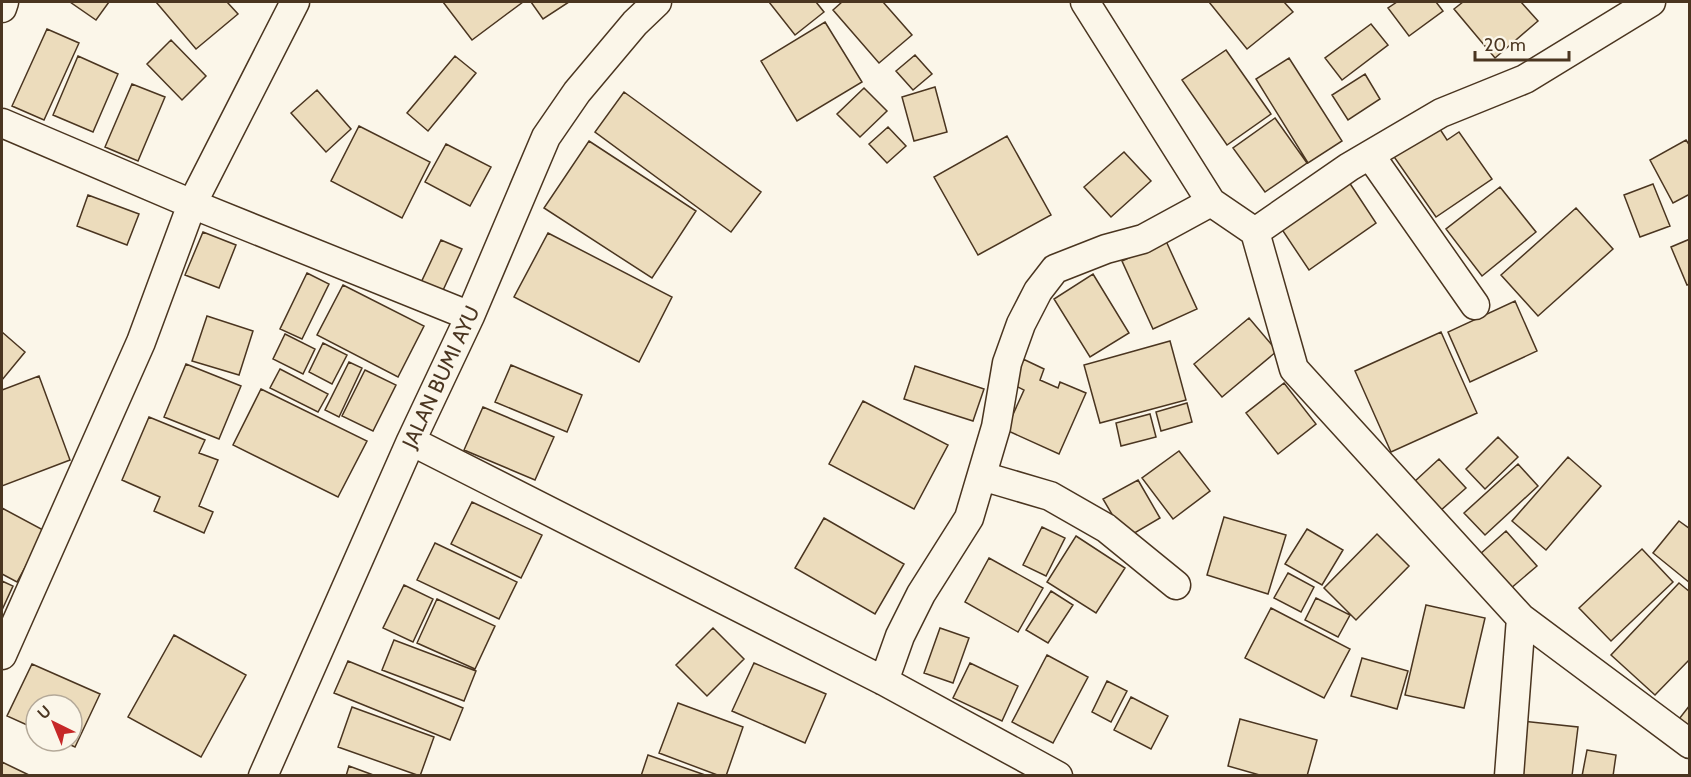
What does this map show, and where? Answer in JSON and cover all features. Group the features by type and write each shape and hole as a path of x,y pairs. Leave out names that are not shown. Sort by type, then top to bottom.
{"street":[{"path":"2,8 4,2"},
{"path":"2,655 141,342 192,204 295,2"},
{"name":"JALAN BUMI AYU","path":"263,776 411,441 470,316 546,137 577,92 635,24 657,2"},
{"path":"1085,2 1211,201 1255,232 1294,369 1521,618 1689,744"},
{"path":"1255,232 1370,155 1440,113 1526,79 1651,2"},
{"path":"2,123 192,204 470,316"},
{"path":"1370,155 1475,305"},
{"path":"884,681 900,636 921,594 969,518 996,427 1007,363 1038,291 1055,269 1106,249 1143,239 1211,201"},
{"path":"411,441 884,681 1058,776"},
{"path":"982,476 1050,496 1106,528 1176,585"},
{"path":"1509,776 1521,618"}],"building":[{"path":"70,2 109,2 96,20"},
{"path":"156,2 227,2 238,14 196,49"},
{"path":"443,2 523,2 472,40"},
{"path":"531,2 569,2 543,19"},
{"path":"769,2 816,2 824,12 795,35"},
{"path":"842,2 883,2 912,35 879,63 833,10"},
{"path":"1209,2 1284,2 1293,12 1247,49"},
{"path":"1397,2 1436,2 1443,11 1409,36 1388,8"},
{"path":"1463,2 1521,2 1538,21 1495,58 1454,9"},
{"path":"825,22 862,82 797,121 761,61"},
{"path":"1371,24 1388,45 1342,80 1325,58"},
{"path":"47,29 79,43 44,120 12,106"},
{"path":"171,40 206,76 182,100 147,64"},
{"path":"1226,50 1271,114 1227,145 1182,80"},
{"path":"915,55 932,74 913,90 896,71"},
{"path":"78,56 118,74 93,132 53,115"},
{"path":"455,56 476,73 428,131 407,113"},
{"path":"1289,58 1342,141 1308,163 1256,79"},
{"path":"1365,74 1380,99 1348,120 1332,95"},
{"path":"132,84 165,97 138,161 105,147"},
{"path":"935,87 947,132 914,141 902,97"},
{"path":"864,88 887,111 860,137 837,114"},
{"path":"317,90 351,129 326,152 291,113"},
{"path":"624,92 761,192 731,232 595,132"},
{"path":"1275,118 1307,163 1265,192 1233,148"},
{"path":"1434,120 1447,140 1459,132 1492,179 1436,217 1390,151"},
{"path":"359,126 430,162 402,218 331,181"},
{"path":"888,127 906,146 887,163 869,144"},
{"path":"1007,136 1051,215 978,255 934,177"},
{"path":"1686,140 1690,146 1690,194 1673,203 1650,160"},
{"path":"589,141 696,211 652,278 544,208"},
{"path":"446,144 491,167 470,206 425,182"},
{"path":"1124,152 1151,181 1111,217 1084,187"},
{"path":"1345,176 1376,223 1309,270 1277,222"},
{"path":"1653,184 1670,226 1640,237 1624,195"},
{"path":"1500,187 1536,232 1482,276 1446,229"},
{"path":"88,195 139,214 127,245 77,226"},
{"path":"1576,208 1613,249 1538,316 1501,275"},
{"path":"203,232 236,245 219,288 185,275"},
{"path":"548,233 672,297 639,362 514,297"},
{"path":"1690,239 1690,284 1687,285 1671,247"},
{"path":"441,240 462,249 439,299 418,289"},
{"path":"1166,241 1197,309 1153,329 1122,261"},
{"path":"307,273 329,284 302,339 280,329"},
{"path":"1093,274 1129,333 1090,357 1054,299"},
{"path":"343,285 424,326 398,377 317,335"},
{"path":"1515,301 1537,351 1470,382 1448,332"},
{"path":"207,316 253,331 239,375 192,361"},
{"path":"1249,318 1277,351 1222,397 1194,364"},
{"path":"2,332 25,352 2,380"},
{"path":"1441,332 1477,413 1391,452 1355,371"},
{"path":"285,334 315,349 303,374 273,359"},
{"path":"1170,341 1186,400 1100,423 1084,365"},
{"path":"323,343 347,355 332,384 309,372"},
{"path":"1023,359 1044,369 1040,380 1058,388 1060,382 1086,393 1059,454 1006,430 1024,390 1012,384"},
{"path":"349,362 362,368 339,417 325,410"},
{"path":"186,364 241,386 219,439 164,417"},
{"path":"511,365 582,395 567,432 495,402"},
{"path":"915,366 984,389 973,421 904,399"},
{"path":"280,369 328,394 318,412 270,388"},
{"path":"365,370 396,385 373,431 342,416"},
{"path":"39,376 70,460 2,486 2,390"},
{"path":"1284,383 1316,424 1278,454 1246,413"},
{"path":"261,389 367,441 338,497 233,445"},
{"path":"863,401 948,445 914,509 829,464"},
{"path":"1187,403 1192,422 1161,431 1156,412"},
{"path":"483,407 554,437 535,480 464,450"},
{"path":"1150,414 1156,437 1121,446 1116,423"},
{"path":"149,417 205,440 199,453 218,460 199,506 213,512 204,533 154,511 160,497 122,480"},
{"path":"1498,437 1518,457 1485,489 1466,469"},
{"path":"1179,451 1210,491 1173,519 1142,478"},
{"path":"1568,457 1601,486 1546,550 1512,521"},
{"path":"1439,459 1466,488 1440,511 1414,482"},
{"path":"1518,464 1538,486 1485,535 1464,513"},
{"path":"1138,480 1160,518 1126,538 1103,499"},
{"path":"472,502 542,535 521,578 451,544"},
{"path":"2,508 45,531 17,582 2,574"},
{"path":"1224,517 1286,535 1268,594 1207,575"},
{"path":"824,518 904,564 875,614 795,568"},
{"path":"1679,521 1690,529 1690,583 1653,553"},
{"path":"1042,527 1065,538 1046,576 1023,565"},
{"path":"1307,529 1343,550 1322,585 1285,564"},
{"path":"1506,531 1537,566 1510,589 1479,555"},
{"path":"1377,534 1409,566 1356,620 1324,588"},
{"path":"1076,536 1125,568 1096,613 1047,582"},
{"path":"435,543 517,582 499,619 417,580"},
{"path":"1642,549 1673,582 1611,641 1579,608"},
{"path":"989,558 1043,588 1018,632 965,602"},
{"path":"1288,573 1314,587 1301,612 1274,598"},
{"path":"2,581 13,586 2,610"},
{"path":"1679,583 1690,592 1690,659 1655,695 1611,655"},
{"path":"404,585 433,599 413,642 383,628"},
{"path":"1051,591 1073,605 1048,643 1026,630"},
{"path":"1316,598 1350,615 1338,637 1305,620"},
{"path":"437,599 495,626 475,669 417,643"},
{"path":"1426,605 1485,618 1464,708 1405,695"},
{"path":"1271,608 1350,649 1324,698 1245,658"},
{"path":"713,628 744,659 707,696 676,665"},
{"path":"940,628 969,638 953,683 924,673"},
{"path":"174,635 246,675 201,757 128,717"},
{"path":"394,640 476,671 464,701 382,670"},
{"path":"1047,655 1088,677 1053,743 1012,722"},
{"path":"1362,658 1408,671 1397,709 1351,696"},
{"path":"348,661 463,708 450,740 334,693"},
{"path":"754,663 826,694 805,743 732,711"},
{"path":"970,663 1018,686 1002,721 953,698"},
{"path":"32,664 100,694 84,728 84,693 24,693 24,724 7,716"},
{"path":"1107,681 1127,691 1111,722 1092,712"},
{"path":"1131,697 1168,716 1151,749 1114,730"},
{"path":"678,703 743,727 726,776 720,776 659,753"},
{"path":"1690,705 1690,727 1679,719"},
{"path":"352,707 434,737 420,776 338,747"},
{"path":"1240,719 1317,740 1307,776 1263,776 1228,766"},
{"path":"1522,721 1578,727 1572,776 1516,776"},
{"path":"1587,750 1616,755 1613,776 1582,776"},
{"path":"648,755 708,776 641,776"},
{"path":"2,762 31,776 2,776"},
{"path":"349,766 376,776 346,776"}]}
